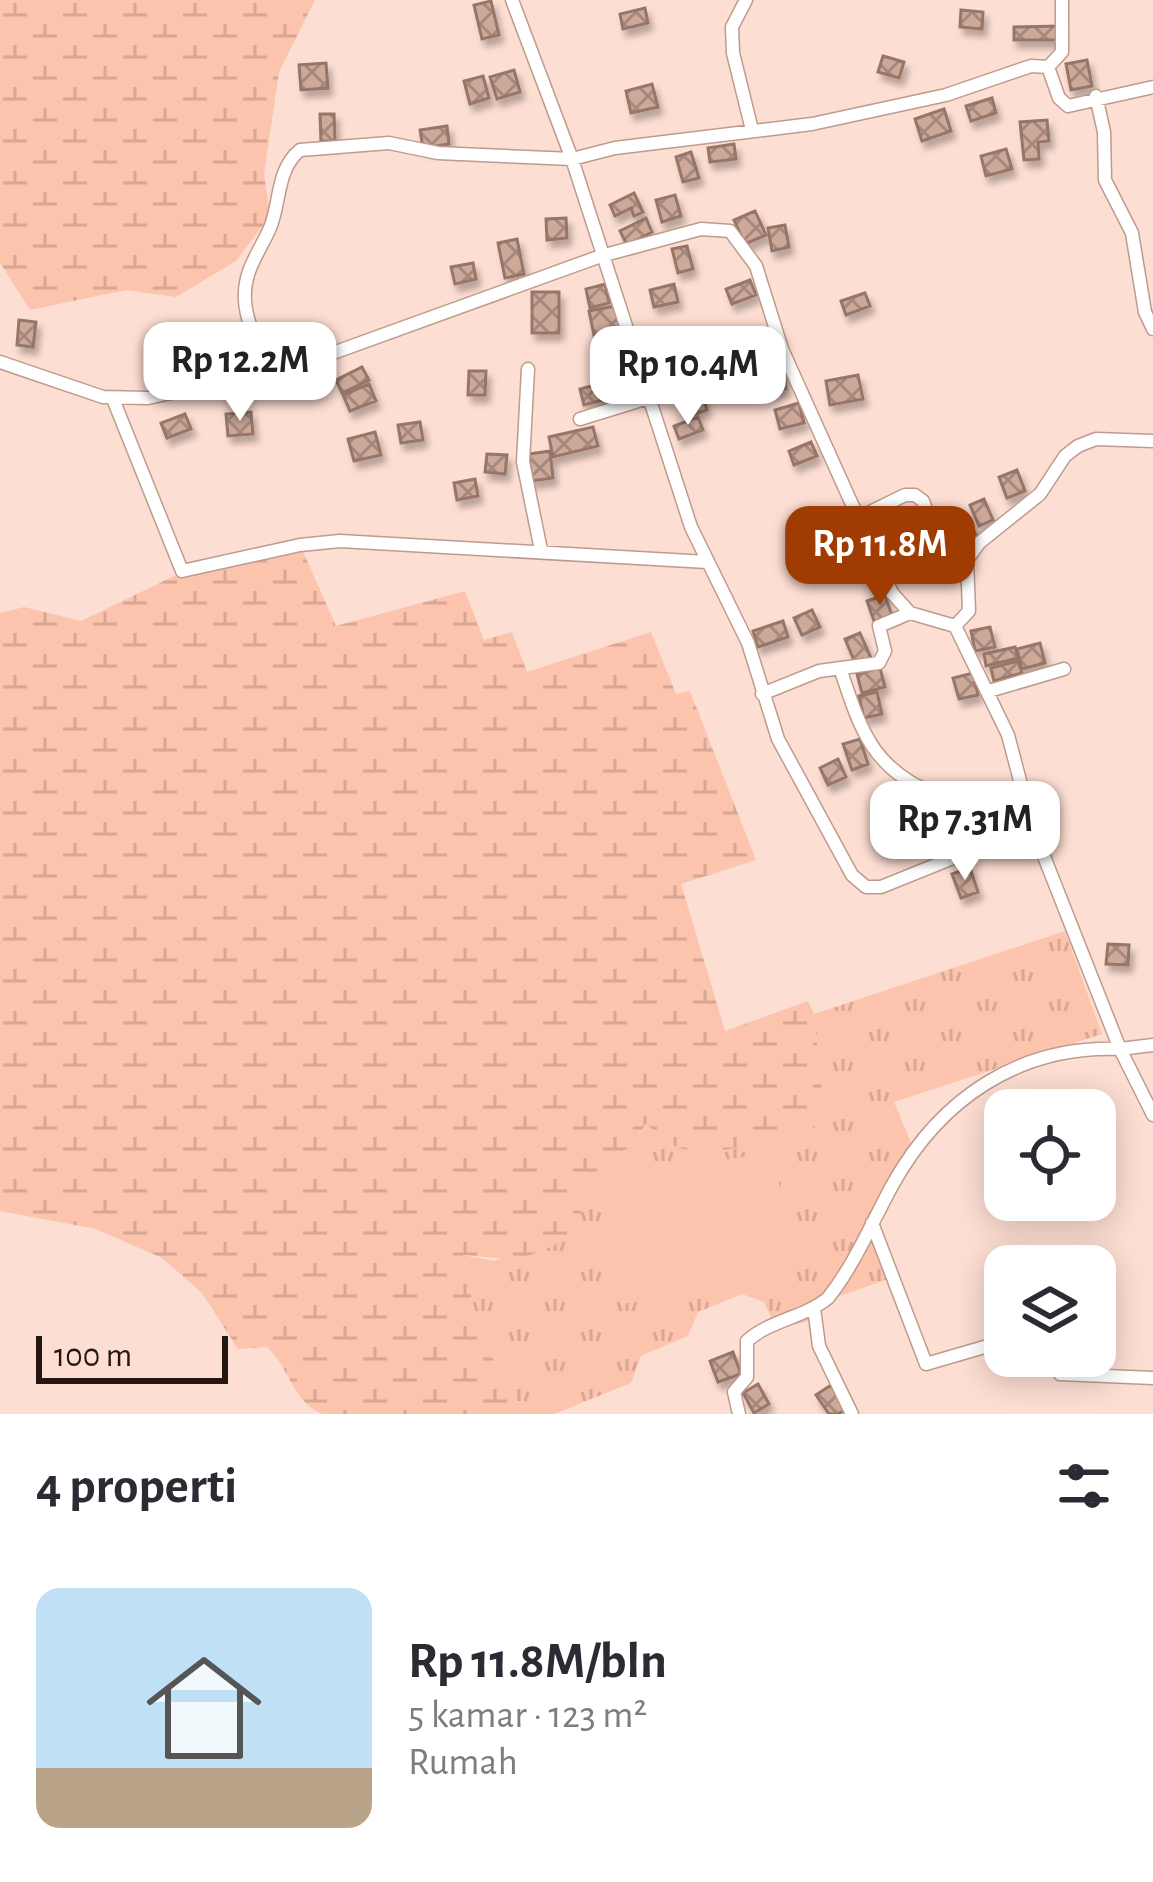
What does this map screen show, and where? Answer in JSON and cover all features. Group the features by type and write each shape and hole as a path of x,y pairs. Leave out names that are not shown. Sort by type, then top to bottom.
{"street":[{"path":"512,0 572,159 680,498 740,626 785,754 852,874 866,887 881,886 1032,826"},
{"path":"746,0 732,27 733,52 752,130"},
{"path":"1048,67 1062,52 1062,0"},
{"path":"268,373 245,306 245,286 270,227 286,166 300,150 389,143 438,153 572,159 615,148 812,124 925,100 1031,66 1048,67"},
{"path":"1048,67 1068,106 1096,96 1153,87"},
{"path":"1096,96 1104,132 1105,180 1132,232 1145,312 1153,329"},
{"path":"0,362 112,399 148,398 268,373 601,256 701,229 718,228 738,239 766,287 782,349 892,593 910,613 956,626 988,692 1007,736 1032,826 1120,1049 1153,1114"},
{"path":"528,369 524,462 541,550"},
{"path":"580,419 648,398"},
{"path":"112,399 182,571 322,542 707,562"},
{"path":"956,626 966,618 971,602 967,560 979,543 1040,494 1066,455 1096,439 1153,441"},
{"path":"857,518 915,494 923,501 944,557 967,560"},
{"path":"762,694 819,671 879,663 885,651 879,626 910,613"},
{"path":"840,668 874,752 895,773 934,794"},
{"path":"988,692 1064,669"},
{"path":"739,1414 734,1392 747,1378 747,1341 814,1308 839,1283 914,1152 965,1094 1042,1058 1087,1048 1153,1045"},
{"path":"872,1223 926,1364 984,1347"},
{"path":"814,1308 819,1346 852,1414"},
{"path":"1116,1376 1153,1378"}],"green space":[{"path":"0,0 315,0 279,72 264,174 270,216 236,261 176,297 126,290 30,310 0,263"},
{"path":"302,549 336,626 465,591 484,640 512,632 527,672 651,632 676,694 690,691 756,860 681,884 725,1031 808,1001 814,1014 824,1110 814,1128 752,1145 704,1151 677,1146 646,1124 632,1144 587,1182 579,1224 553,1246 518,1260 463,1255 478,1332 524,1414 322,1414 297,1393 267,1347 238,1349 202,1293 162,1258 96,1229 0,1211 0,613 24,607 81,621 195,566"},
{"path":"1065,931 1102,1034 894,1102 914,1150 878,1224 891,1278 834,1298 814,1320 776,1328 764,1302 742,1294 698,1312 688,1336 641,1356 631,1383 554,1414 524,1414 478,1332 463,1255 494,1261 579,1224 587,1182 632,1144 647,1124 670,1143 824,1110 814,1014"},
{"path":"774,1152 794,1277 621,1304 601,1180"}],"building":[{"path":"491,1 499,35 482,39 474,5"},
{"path":"645,8 648,23 623,29 620,14"},
{"path":"961,10 983,12 982,29 960,27"},
{"path":"1059,26 1059,40 1014,40 1014,27"},
{"path":"883,56 904,62 899,78 878,72"},
{"path":"1087,60 1092,86 1071,90 1066,64"},
{"path":"326,63 328,88 301,90 299,65"},
{"path":"514,70 520,92 497,99 490,77"},
{"path":"483,76 489,98 470,104 464,81"},
{"path":"652,84 658,107 631,113 626,91"},
{"path":"992,98 996,113 971,121 966,106"},
{"path":"944,109 951,131 922,141 915,119"},
{"path":"320,114 334,114 335,141 321,141"},
{"path":"1047,120 1049,141 1038,142 1039,159 1024,160 1020,122"},
{"path":"447,126 449,144 423,148 420,130"},
{"path":"734,144 736,159 710,162 708,148"},
{"path":"1006,149 1012,169 986,176 981,156"},
{"path":"691,152 699,178 683,182 676,157"},
{"path":"634,193 643,212 634,216 631,208 615,216 610,205"},
{"path":"675,195 681,216 662,222 656,200"},
{"path":"755,211 766,235 745,244 734,220"},
{"path":"566,218 567,238 547,240 546,219"},
{"path":"646,218 652,232 627,245 620,231"},
{"path":"785,225 789,247 772,251 768,228"},
{"path":"517,239 524,274 505,278 498,243"},
{"path":"687,246 693,269 678,273 672,249"},
{"path":"473,263 476,279 455,284 451,267"},
{"path":"750,280 756,295 732,304 726,289"},
{"path":"605,284 609,303 590,308 586,289"},
{"path":"674,284 678,302 654,307 650,290"},
{"path":"532,292 559,292 559,333 532,333"},
{"path":"865,293 870,306 846,315 841,301"},
{"path":"615,306 622,335 595,340 589,311"},
{"path":"19,320 36,322 33,347 17,345"},
{"path":"362,367 369,380 342,393 336,380"},
{"path":"784,367 786,389 770,391 767,369"},
{"path":"469,371 486,371 485,395 468,395"},
{"path":"858,375 863,399 830,405 826,381"},
{"path":"614,380 618,396 584,405 580,389"},
{"path":"369,384 376,401 350,411 343,395"},
{"path":"701,390 707,410 687,417 680,397"},
{"path":"799,403 804,423 780,429 775,410"},
{"path":"251,412 253,434 228,436 226,414"},
{"path":"185,414 191,429 167,438 161,423"},
{"path":"698,417 703,430 679,439 674,426"},
{"path":"420,422 423,440 401,443 398,425"},
{"path":"593,427 598,446 553,457 549,437"},
{"path":"375,432 381,455 354,461 348,439"},
{"path":"811,442 817,456 794,465 789,451"},
{"path":"550,451 553,478 531,481 529,454"},
{"path":"487,454 507,455 505,474 485,472"},
{"path":"1017,470 1025,491 1007,498 999,477"},
{"path":"475,479 478,496 457,500 454,483"},
{"path":"984,499 993,520 979,526 970,505"},
{"path":"967,517 978,539 965,546 954,524"},
{"path":"911,519 924,563 907,568 899,541 880,549 873,532"},
{"path":"952,526 964,549 949,557 937,533"},
{"path":"885,595 892,616 874,621 867,601"},
{"path":"812,610 820,627 802,635 794,618"},
{"path":"783,621 788,637 758,647 753,631"},
{"path":"990,627 995,647 975,651 971,631"},
{"path":"860,633 871,658 856,665 845,639"},
{"path":"1040,643 1045,663 1022,669 1017,649"},
{"path":"1015,647 1018,658 986,666 984,654"},
{"path":"1018,661 1022,673 994,681 991,668"},
{"path":"880,668 885,687 862,693 857,674"},
{"path":"973,673 978,695 959,699 953,678"},
{"path":"877,692 882,714 864,718 859,696"},
{"path":"860,739 868,764 852,770 843,744"},
{"path":"838,759 846,777 828,785 820,768"},
{"path":"970,868 978,892 961,898 952,874"},
{"path":"1108,944 1129,945 1128,965 1106,964"},
{"path":"733,1352 741,1374 718,1382 710,1361"},
{"path":"758,1384 769,1404 754,1413 743,1393"},
{"path":"831,1385 846,1409 838,1414 829,1414 816,1395"}]}
